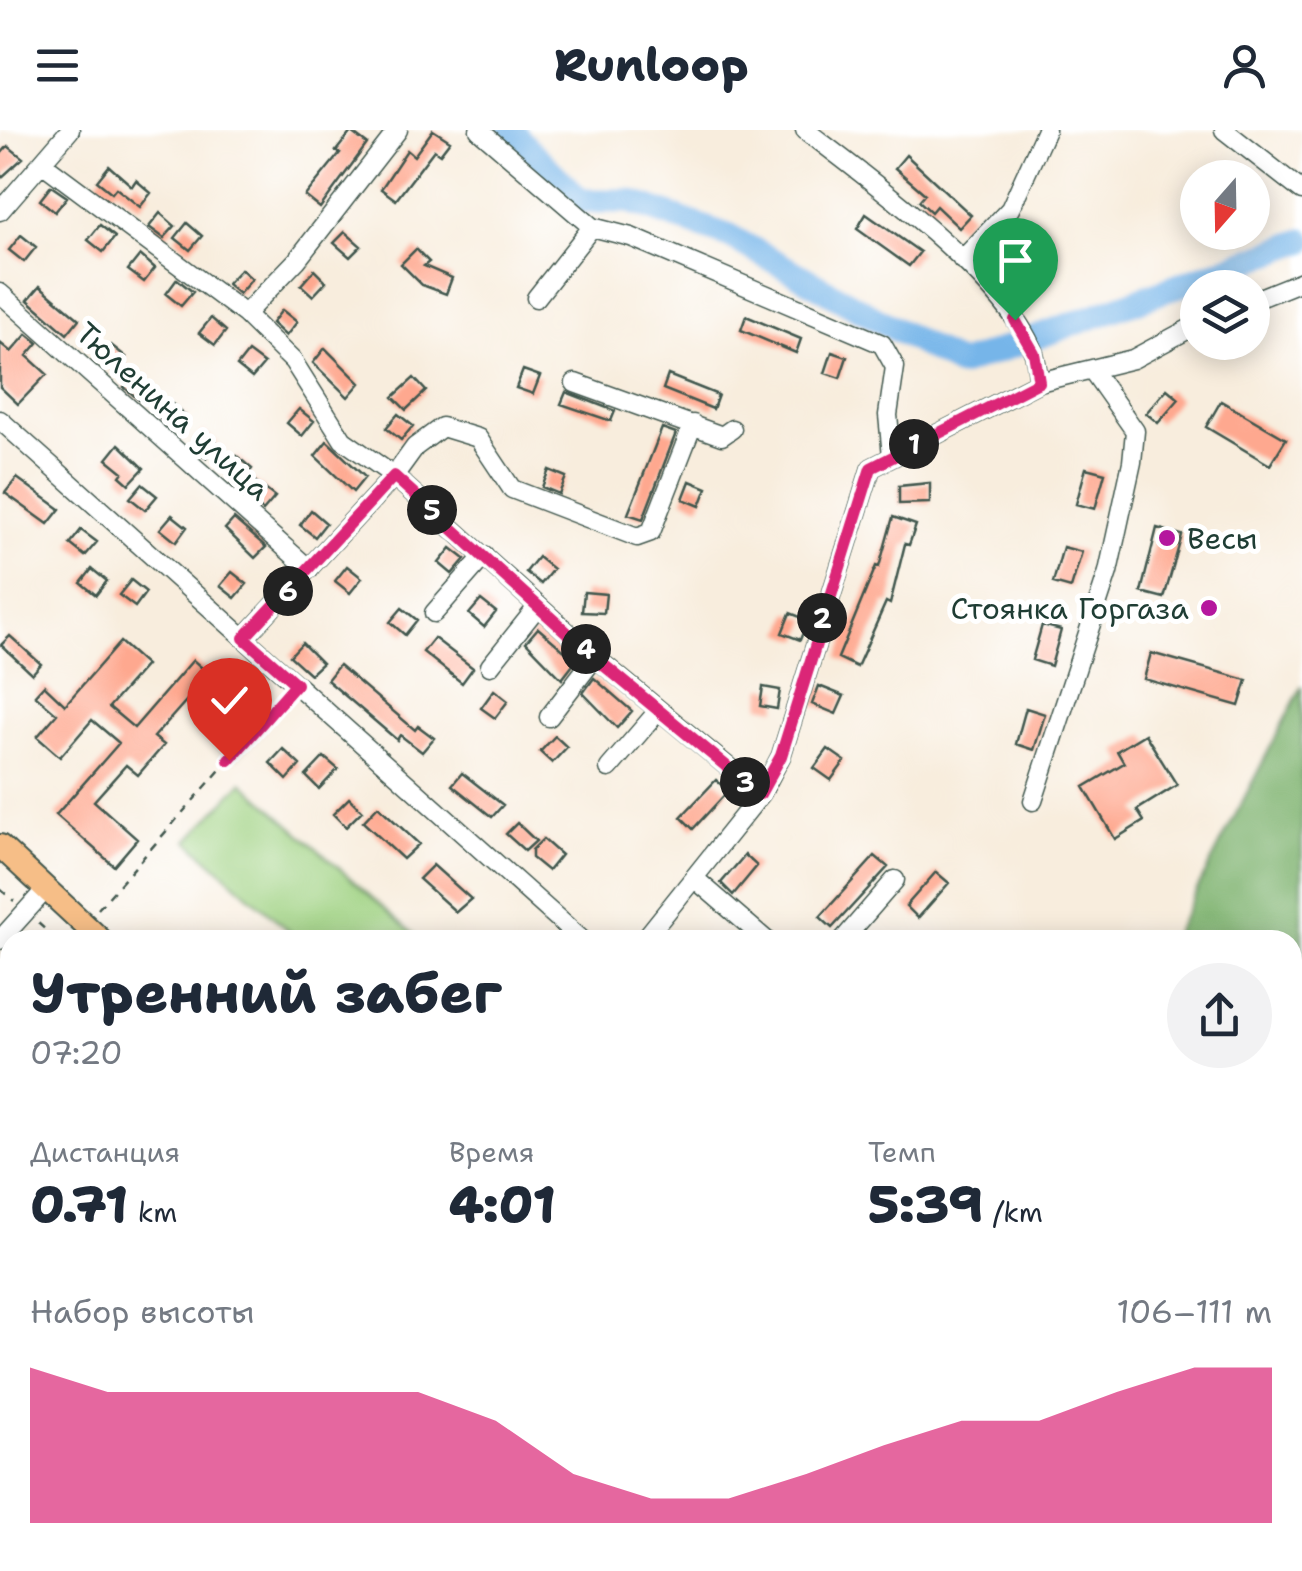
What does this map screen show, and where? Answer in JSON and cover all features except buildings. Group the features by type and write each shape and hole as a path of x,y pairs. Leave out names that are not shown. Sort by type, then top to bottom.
{"main road":[{"path":"0,846 90,930"}],"street":[{"path":"0,211 70,130"},
{"path":"245,314 296,260 398,130"},
{"path":"479,130 592,228 632,237 882,344 895,367 888,415 892,456"},
{"path":"805,130 962,260 1015,320 1034,353 1039,382"},
{"path":"962,260 1010,209 1046,130"},
{"path":"1224,130 1302,191"},
{"path":"42,162 245,314 293,361 343,440 394,476 594,657 760,794"},
{"path":"536,298 592,228"},
{"path":"1270,293 1302,281"},
{"name":"Тюленина улица","path":"0,293 308,569"},
{"path":"652,930 760,794 781,756 871,468 1039,382 1132,359 1180,334"},
{"path":"1033,801 1108,572 1132,462 1134,432 1092,370"},
{"path":"575,383 722,436 732,430"},
{"path":"0,420 571,930"},
{"path":"244,638 427,436 442,427 478,438 512,490 638,537 651,532 692,424"},
{"path":"434,612 484,556"},
{"path":"490,666 538,606"},
{"path":"550,717 594,657"},
{"path":"609,768 659,710"},
{"path":"694,878 754,930"},
{"path":"852,930 895,880"},
{"path":"9,930 46,889"}],"path":[{"path":"83,924 296,684"}],"green space":[{"path":"1302,686 1302,930 1176,930"},
{"path":"242,782 409,930 288,930 188,841"}],"waterway":[{"path":"510,130 581,201 629,201 731,237 959,365 1302,241"}],"place":[{"name":"Весы","path":"1167,538"},
{"name":"Стоянка Горгаза","path":"1209,608"}],"route":[{"path":"229,760 296,684 244,638 394,476 594,657 760,794 781,756 871,468 1039,382 1034,353 1015,320"}]}
